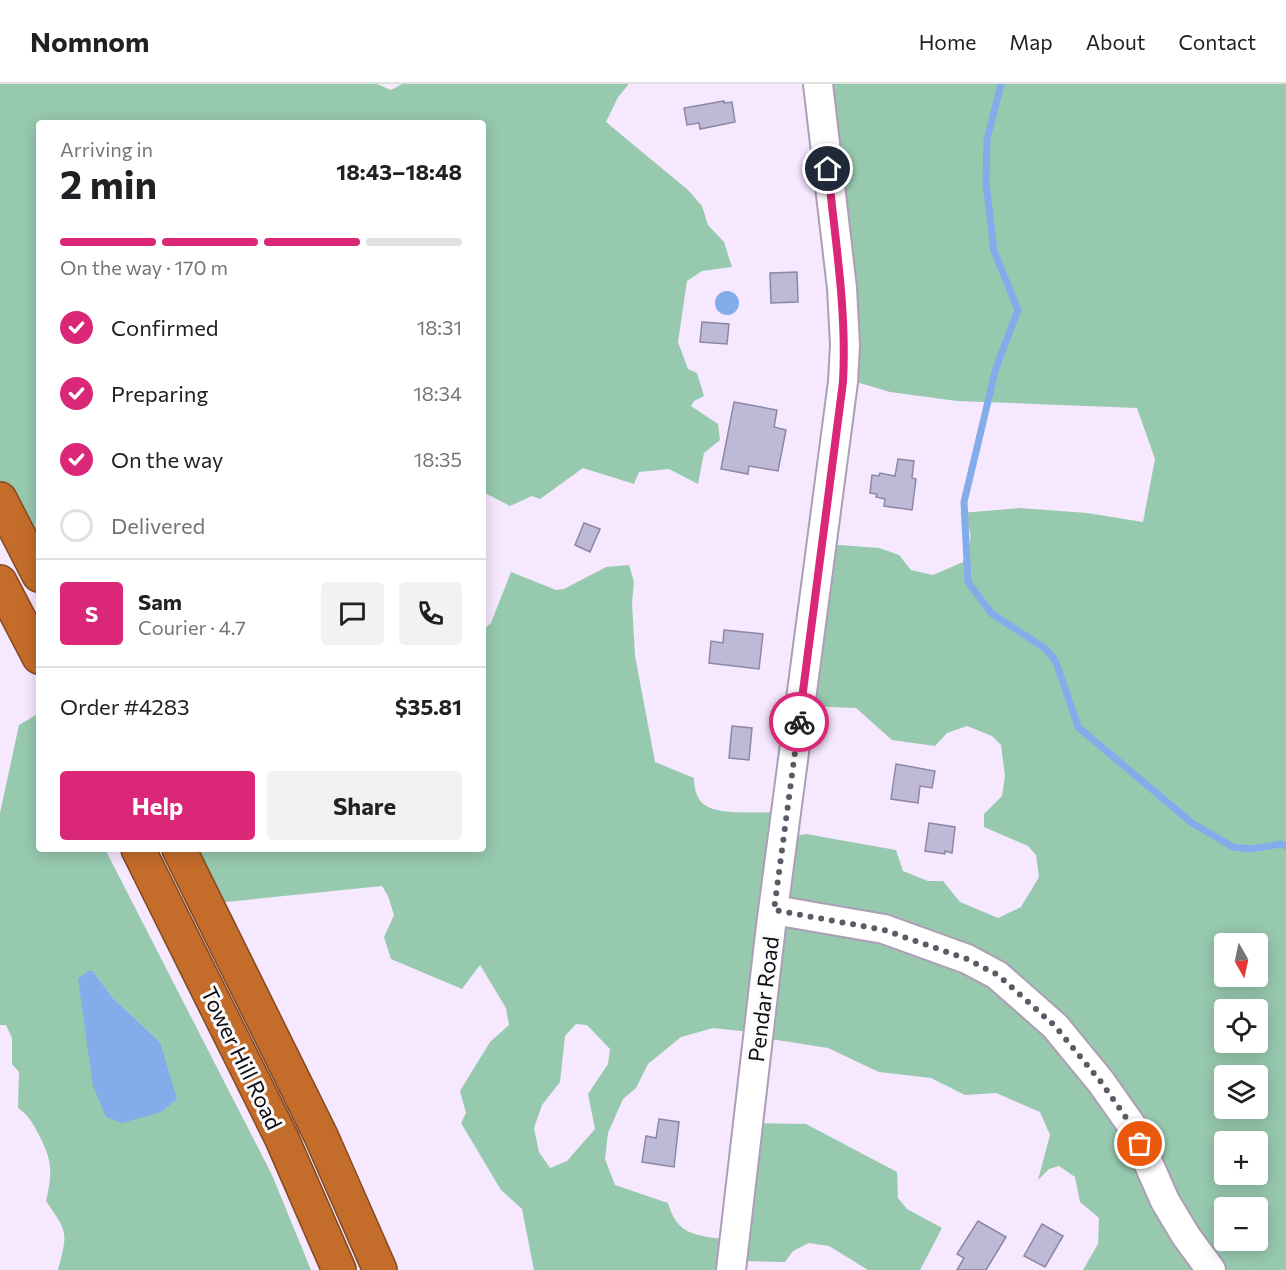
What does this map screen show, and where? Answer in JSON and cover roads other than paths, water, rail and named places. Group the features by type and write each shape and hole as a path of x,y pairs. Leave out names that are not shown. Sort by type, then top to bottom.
{"highway":[{"path":"0,499 36,569"},
{"path":"0,582 36,651"},
{"name":"Tower Hill Road","path":"140,852 273,1119 339,1270"},
{"name":"Tower Hill Road","path":"180,852 321,1136 380,1270"}],"street":[{"name":"Pendar Road","path":"731,1270 774,910 843,382 845,345 842,288 818,84"},
{"path":"774,910 884,930 967,959 998,975 1055,1026 1101,1082 1132,1126 1165,1201 1186,1236 1211,1270"}],"water":[{"path":"727,291 735,295 739,303 735,311 727,315 719,311 715,303 719,295"},
{"path":"88,971 93,971 113,998 160,1042 177,1099 161,1112 122,1123 106,1117 93,1086 78,979"}],"waterway":[{"path":"1001,84 987,139 986,183 994,251 1018,310 996,368 964,502 968,582 991,613 1046,649 1056,662 1078,727 1192,823 1233,847 1250,849 1281,844 1286,846"}]}
